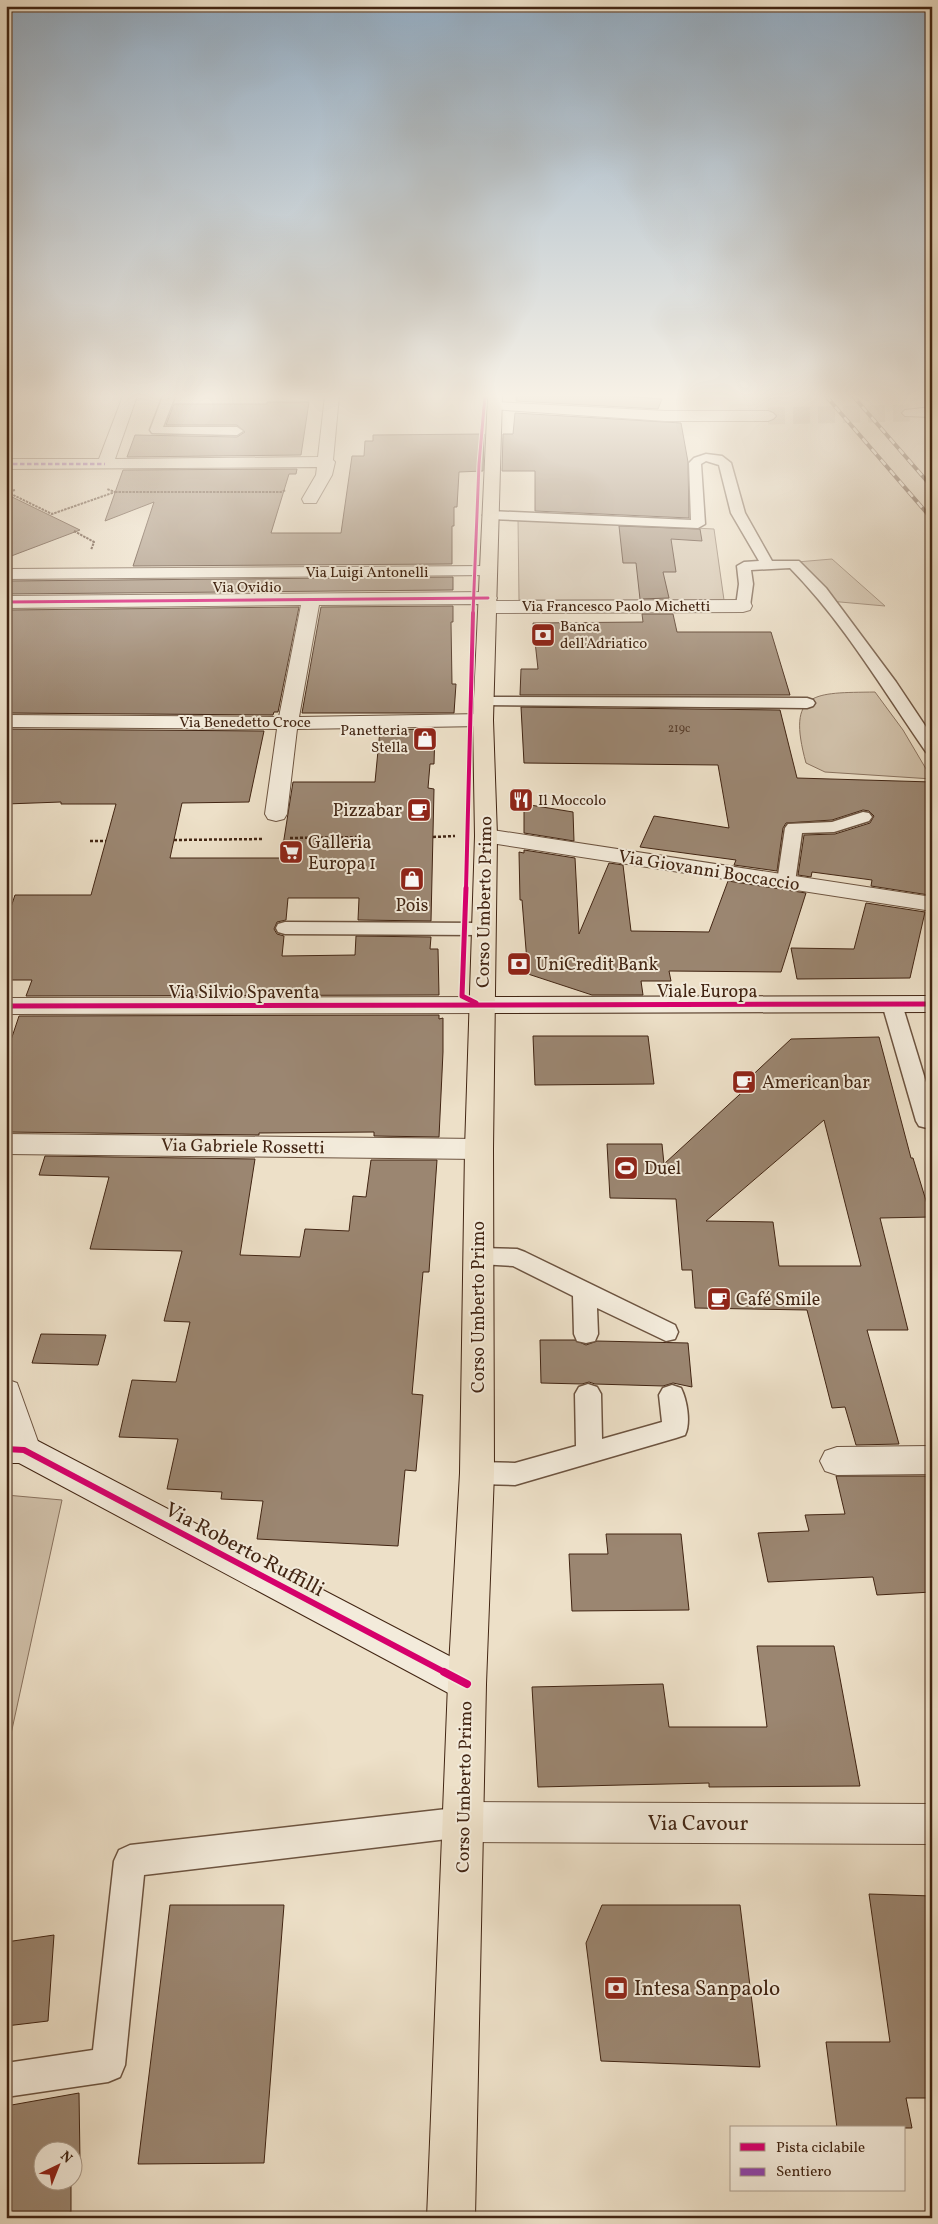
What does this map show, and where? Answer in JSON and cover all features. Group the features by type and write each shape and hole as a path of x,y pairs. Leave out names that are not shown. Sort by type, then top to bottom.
{"main road":[{"name":"Corso Umberto Primo","path":"451,2218 467,1684 477,1473 479,1149 486,836 484,711 491,500"}],"street":[{"name":"Via Luigi Antonelli","path":"6,574 488,571"},
{"name":"Via Ovidio","path":"6,602 311,599 488,602"},
{"path":"276,814 288,723 311,599"},
{"name":"Via Francesco Paolo Michetti","path":"488,602 743,606"},
{"name":"Via Benedetto Croce","path":"6,721 288,723 484,711"},
{"name":"Via Giovanni Boccaccio","path":"486,836 932,904"},
{"name":"Viale Europa","path":"482,1006 932,1004"},
{"name":"Via Silvio Spaventa","path":"6,1006 482,1006"},
{"name":"Via Gabriele Rossetti","path":"6,1144 479,1149"},
{"path":"6,1392 15,1450"},
{"name":"Via Roberto Ruffilli","path":"15,1450 467,1684"},
{"path":"837,1461 932,1460"},
{"name":"Via Cavour","path":"464,1822 932,1824"}],"lane":[{"path":"490,514 698,524 697,500"},
{"path":"735,500 738,513 768,565"},
{"path":"743,606 746,584 744,566 794,564 821,591 888,682 932,748"},
{"path":"484,711 807,703"},
{"path":"786,882 794,828 834,827 863,817"},
{"path":"285,928 484,929"},
{"path":"892,1004 926,1121"},
{"path":"479,1256 517,1258 666,1332"},
{"path":"585,1291 586,1334"},
{"path":"588,1394 589,1453"},
{"path":"477,1473 514,1474 676,1428 672,1394"},
{"path":"6,2080 108,2065 130,1861 464,1822"}],"path":[{"path":"23,500 52,514 92,500"},
{"path":"90,841 106,840"}],"shaded area":[{"path":"518,519 714,529 724,600 519,600"},
{"path":"832,559 885,606 829,601 797,562"},
{"path":"875,692 903,730 932,779 825,772 806,763 801,739 800,721 803,709 810,700 836,693"},
{"path":"6,1495 62,1500 6,1757"}],"building":[{"path":"6,500 18,500 80,530 6,558"},
{"path":"112,500 281,500 271,533 341,533 346,500 457,500 457,507 454,507 454,526 452,526 452,564 133,566 154,502 105,521"},
{"path":"535,500 689,500 689,518 535,511"},
{"path":"619,526 700,529 702,541 671,539 676,572 663,572 669,598 640,599 636,563 623,563"},
{"path":"453,577 453,590 6,594 6,581"},
{"path":"453,606 453,622 451,622 452,684 456,684 454,713 302,713 321,607"},
{"path":"299,607 278,712 274,712 273,715 6,713 6,610"},
{"path":"642,614 673,614 677,632 771,632 790,695 520,695 521,669 538,669 533,623 643,622"},
{"path":"521,707 780,710 797,778 932,782 932,883 929,895 871,886 872,880 812,872 811,877 798,875 804,835 835,834 870,823 874,816 869,811 863,810 832,820 786,823 783,828 777,871 734,865 736,860 640,847 654,816 729,828 718,765 524,763"},
{"path":"6,729 264,731 249,802 182,803 170,858 281,858 293,782 375,782 380,730 435,729 434,764 430,764 428,788 434,789 431,921 358,920 359,898 288,898 286,920 277,922 274,929 277,934 284,936 282,956 355,955 356,936 431,937 430,949 438,949 439,995 26,996 32,980 6,980 6,922 15,895 91,895 116,804 61,804 61,802 6,804"},
{"path":"524,804 573,812 574,841 524,833"},
{"path":"524,850 575,858 579,934 609,863 623,865 631,931 709,932 728,881 806,893 781,972 669,971 671,981 641,981 643,995 592,995 528,974 522,900 520,900 519,852 524,853"},
{"path":"866,903 925,912 910,978 797,979 791,948 854,949"},
{"path":"439,1015 439,1019 443,1018 443,1052 439,1137 374,1136 374,1132 259,1133 259,1135 6,1132 6,1055 19,1016"},
{"path":"533,1036 648,1036 654,1084 535,1085"},
{"path":"879,1037 911,1158 913,1158 931,1217 880,1218 908,1330 867,1330 899,1444 856,1445 845,1407 832,1408 807,1310 695,1308 692,1270 682,1270 676,1199 610,1198 607,1144 662,1144 664,1164 751,1084 743,1084 791,1039","holes":["824,1120 861,1266 779,1266 773,1222 706,1221"]},
{"path":"45,1156 255,1159 240,1255 300,1257 305,1229 349,1231 353,1196 366,1197 371,1160 437,1160 429,1272 423,1272 412,1394 423,1395 416,1471 405,1470 398,1546 257,1539 263,1501 221,1499 222,1492 167,1489 178,1439 119,1437 132,1380 176,1382 190,1322 164,1321 182,1251 90,1249 109,1177 39,1175"},
{"path":"41,1334 106,1335 98,1365 32,1363"},
{"path":"540,1340 575,1340 586,1345 597,1341 688,1343 692,1387 673,1383 663,1386 595,1384 589,1382 582,1384 541,1383"},
{"path":"836,1476 932,1476 932,1592 877,1595 873,1577 768,1582 758,1533 809,1531 805,1515 845,1514"},
{"path":"606,1534 681,1534 689,1610 572,1611 569,1554 608,1554"},
{"path":"757,1646 834,1646 860,1786 709,1787 709,1783 538,1787 532,1687 663,1684 669,1727 767,1727"},
{"path":"869,1894 932,1896 932,2098 906,2098 912,2128 906,2128 906,2126 837,2126 826,2042 890,2042"},
{"path":"170,1905 284,1905 264,2163 138,2164"},
{"path":"602,1905 740,1905 760,2067 601,2061 586,1943"},
{"path":"54,1935 48,2021 6,2026 6,1942"},
{"path":"79,2093 80,2142 32,2142 32,2192 71,2192 71,2212 41,2218 6,2218 6,2106"}],"railway":[{"path":"915,500 932,519"}],"cycle path":[{"path":"476,1003 462,996 468,836 469,721 478,500"},
{"path":"6,602 488,598"},
{"path":"6,1006 932,1004"},
{"path":"6,1449 24,1450 467,1684"}],"place":[{"name":"Banca dell'Adriatico","path":"543,635"},
{"name":"Panetteria Stella","path":"425,739"},
{"name":"Il Moccolo","path":"521,800"},
{"name":"Pizzabar","path":"419,810"},
{"name":"Galleria Europa 1","path":"291,852"},
{"name":"Pois","path":"412,879"},
{"name":"UniCredit Bank","path":"519,964"},
{"name":"American bar","path":"744,1082"},
{"name":"Duel","path":"626,1168"},
{"name":"Café Smile","path":"719,1299"},
{"name":"Intesa Sanpaolo","path":"616,1988"}]}
